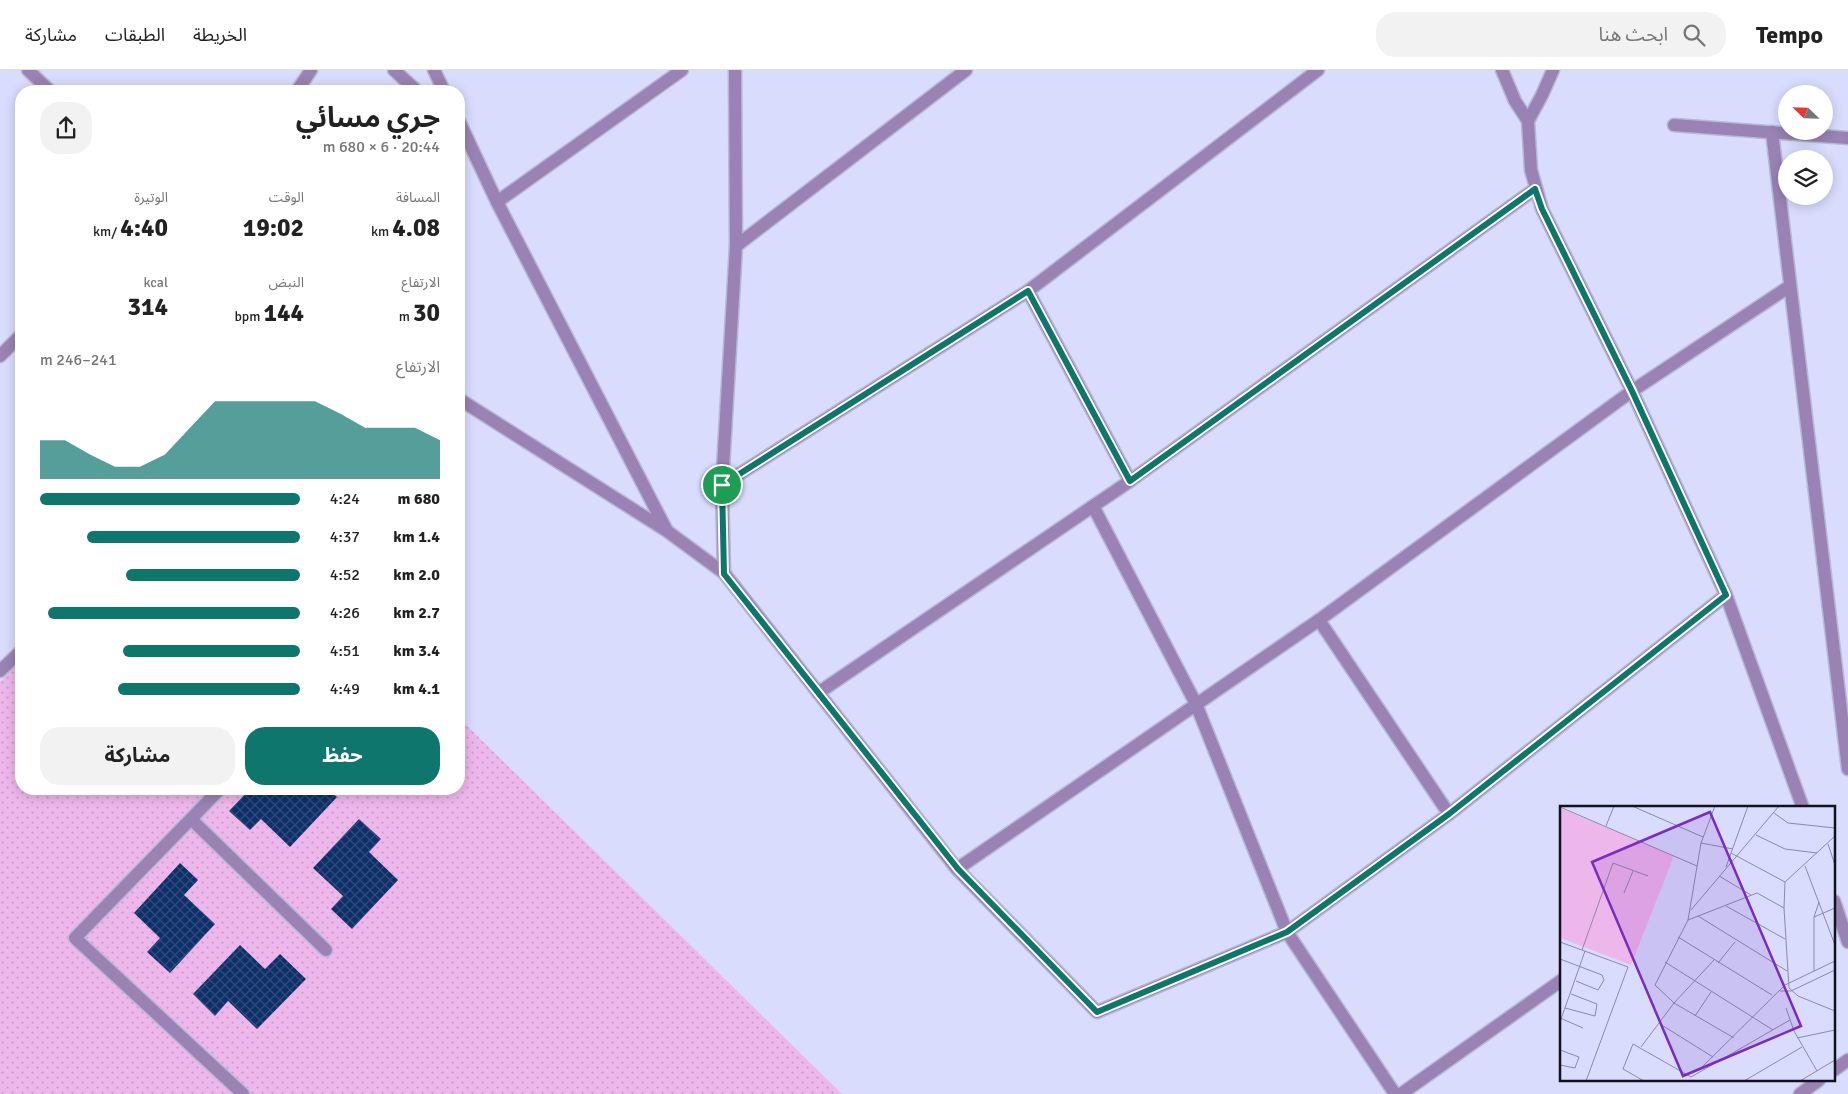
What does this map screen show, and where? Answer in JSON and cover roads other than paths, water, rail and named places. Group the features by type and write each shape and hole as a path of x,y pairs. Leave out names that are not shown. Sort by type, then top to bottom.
{"street":[{"path":"28,70 44,85"},
{"path":"300,85 311,70"},
{"path":"394,70 410,85"},
{"path":"434,70 441,85"},
{"path":"497,202 682,70"},
{"path":"724,574 722,485 736,246 735,70"},
{"path":"736,246 966,70"},
{"path":"722,485 1028,291 1318,70"},
{"path":"1502,70 1516,101 1528,120 1531,170 1535,189 1548,222 1632,391 1726,595 1802,806"},
{"path":"1528,120 1553,70"},
{"path":"1674,125 1848,138"},
{"path":"1772,132 1848,769"},
{"path":"465,138 667,531"},
{"path":"818,694 1130,481 1535,189"},
{"path":"958,869 1319,620 1632,391 1790,286"},
{"path":"1028,291 1130,481"},
{"path":"0,356 15,341"},
{"path":"465,403 667,531 724,574 958,869 1097,1012 1287,932 1449,814 1726,595"},
{"path":"1093,506 1196,704 1287,932 1395,1094"},
{"path":"1319,620 1449,814"},
{"path":"0,671 15,657"},
{"path":"214,795 75,938 243,1094"},
{"path":"191,818 326,950"},
{"path":"1836,907 1848,942"},
{"path":"1401,1094 1560,981"},
{"path":"1836,1069 1848,1060"},
{"path":"1800,1094 1816,1082"}]}
